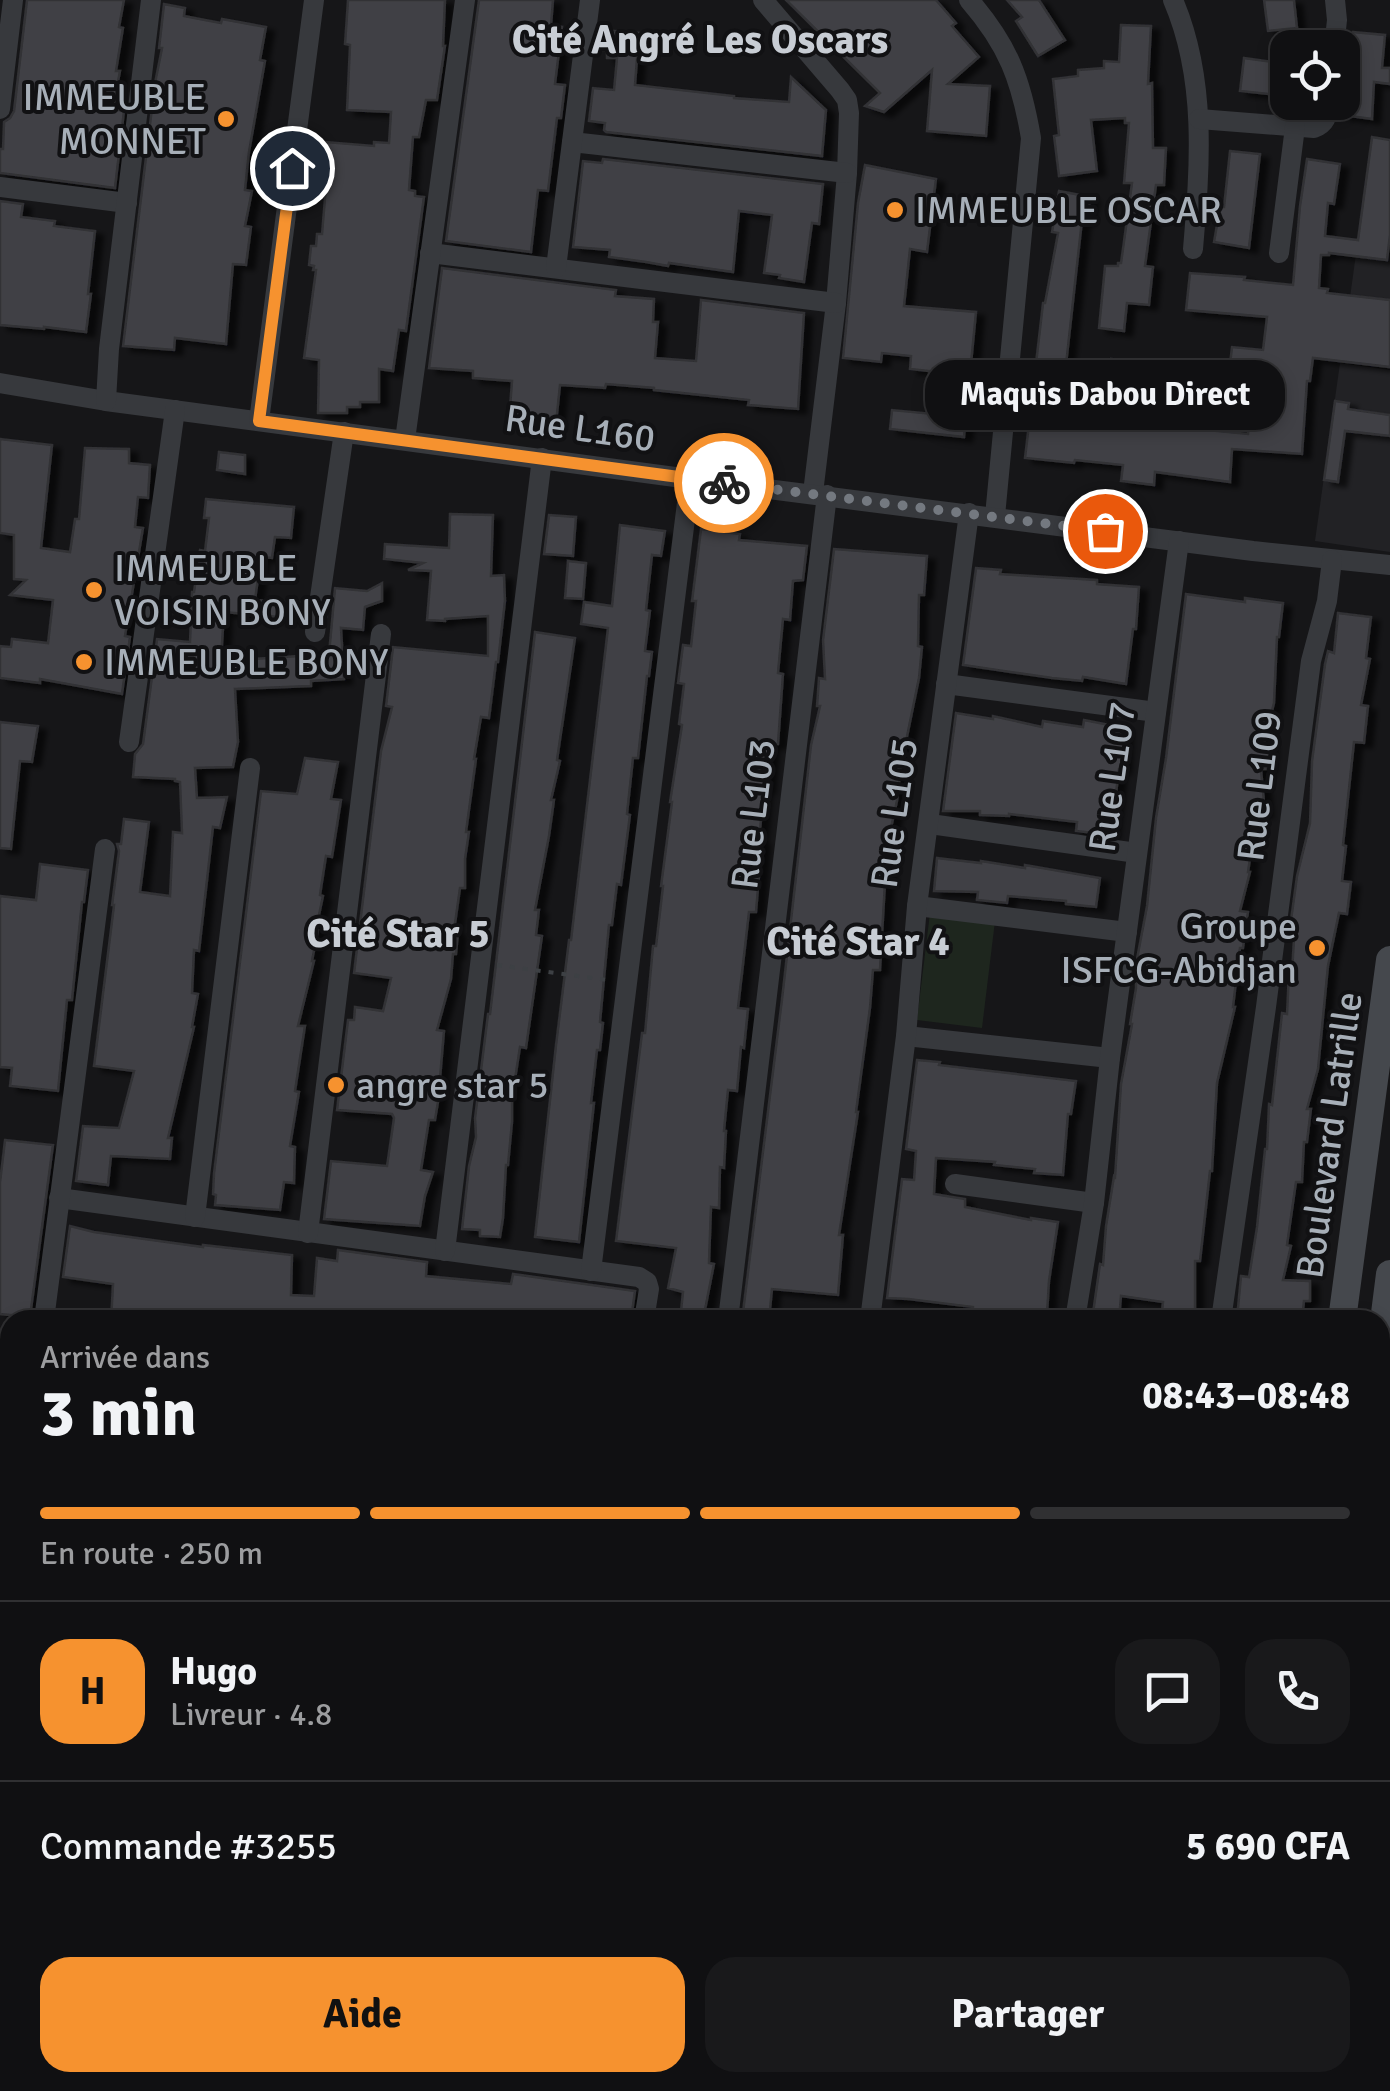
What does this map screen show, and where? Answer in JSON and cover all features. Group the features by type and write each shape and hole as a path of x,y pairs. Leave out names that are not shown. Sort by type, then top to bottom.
{"main road":[{"name":"Boulevard Latrille","path":"1343,1310 1390,960"},
{"path":"1385,1310 1390,1274"}],"street":[{"path":"0,109 3,56 13,0"},
{"path":"106,401 151,0"},
{"path":"259,421 314,0"},
{"path":"405,440 465,0"},
{"path":"556,268 590,0"},
{"name":"Rue L103","path":"729,1310 820,494 850,113 847,100 763,0"},
{"path":"969,0 1009,56 1024,96 1030,138 994,516"},
{"path":"1173,0 1194,67 1200,175 1194,250"},
{"path":"1335,30 1336,0"},
{"path":"1198,118 1294,128 1314,128 1325,120"},
{"path":"1279,253 1294,128"},
{"path":"572,142 847,173"},
{"path":"0,188 127,203"},
{"path":"430,253 836,303"},
{"name":"Rue L160","path":"0,383 106,401 690,478 1390,565"},
{"path":"129,742 175,410"},
{"path":"315,632 344,432"},
{"path":"445,1251 542,458"},
{"path":"591,1271 690,478"},
{"name":"Rue L105","path":"872,1310 906,1036 917,906 969,513"},
{"name":"Rue L107","path":"1077,1310 1094,1203 1179,540"},
{"name":"Rue L109","path":"1222,1310 1307,692 1332,560"},
{"path":"308,1232 381,634"},
{"path":"946,684 1156,712"},
{"path":"195,1217 250,768"},
{"path":"930,824 1138,852"},
{"path":"45,1310 105,849"},
{"path":"917,906 1126,932"},
{"path":"906,1036 1110,1058"},
{"path":"956,1184 1094,1203"},
{"path":"58,1198 640,1277 649,1289 646,1310"}],"path":[{"path":"480,962 626,982"}],"shaded area":[{"path":"1372,137 1390,140 1390,340 1345,334"},
{"path":"1340,363 1390,370 1390,552 1315,541"},
{"path":"930,913 995,921 982,1028 917,1020"}],"building":[{"path":"27,0 124,0 116,71 120,71 113,109 124,111 115,188 0,173 4,122 14,111"},
{"path":"348,0 445,0 445,46 437,100 426,100 419,137 413,137 409,190 424,197 406,331 399,330 393,371 379,369 379,402 360,402 360,407 347,407 347,413 318,413 319,360 304,358 316,270 309,265 311,246 316,246 317,234 322,234 326,142 374,146 374,142 389,143 391,112 347,110"},
{"path":"479,0 553,0 551,26 562,27 555,84 565,85 561,118 557,118 548,191 538,190 531,252 446,241"},
{"path":"786,0 936,0 979,57 948,84 990,86 986,136 927,131 932,70 884,112 865,106 880,93"},
{"path":"1007,0 1039,0 1065,40 1038,56 1016,21 1022,17"},
{"path":"1264,0 1294,0 1297,28 1268,31"},
{"path":"164,4 185,8 184,16 266,27 260,60 265,61 245,190 252,191 245,226 251,227 246,265 233,264 226,344 175,338 174,350 123,346 162,48"},
{"path":"1121,25 1151,26 1148,84 1152,83 1153,148 1166,148 1164,185 1156,185 1145,266 1153,267 1149,305 1127,303 1124,331 1099,328 1105,266 1121,263 1132,183 1124,183 1129,123 1125,123 1125,118 1091,120 1097,171 1059,176 1053,79 1078,76 1078,70 1104,68 1104,61 1119,62"},
{"path":"602,30 639,33 635,85 789,102 791,77 826,110 822,156 606,132 605,123 589,121 593,88 614,90 617,58 607,58 607,50 602,50"},
{"path":"1360,33 1385,35 1382,68 1390,68 1390,84 1374,82 1372,119 1360,117"},
{"path":"1244,58 1270,62 1270,94 1240,91"},
{"path":"1372,137 1390,140 1387,260 1321,255 1319,288 1328,289 1327,293 1390,300 1390,367 1313,358 1307,381 1302,454 1232,449 1230,482 1155,472 1154,485 1121,481 1123,465 1025,458 1043,303 1058,233 1052,232 1059,191 1091,197 1086,221 1082,220 1060,419 1104,423 1111,359 1160,365 1153,425 1248,434 1252,375 1229,372 1232,347 1263,350 1267,317 1186,310 1190,273 1293,285 1307,159 1340,164 1334,204 1328,203 1325,236 1358,240"},
{"path":"1230,151 1260,154 1249,248 1214,242 1220,207 1224,207"},
{"path":"603,159 823,184 819,224 812,223 804,282 764,273 772,215 739,211 733,272 609,257 610,250 573,247 583,161 602,163"},
{"path":"865,165 936,179 927,252 910,249 904,306 976,312 964,437 890,429 892,410 933,414 938,372 910,369 911,356 882,353 881,362 843,358"},
{"path":"0,201 23,204 21,217 95,231 86,332 0,325"},
{"path":"442,268 616,290 615,296 654,299 653,322 658,322 655,358 696,361 701,300 804,313 798,409 748,405 749,400 654,388 560,385 556,424 509,420 512,381 473,378 473,371 429,368"},
{"path":"1335,401 1349,403 1348,409 1390,415 1390,436 1345,431 1338,482 1324,480"},
{"path":"0,439 52,445 41,548 70,552 75,519 79,519 85,448 129,449 129,463 150,465 148,498 138,497 135,527 143,528 125,636 130,637 122,694 40,679 40,683 0,678 0,646 11,647 12,639 48,643 53,600 10,595 26,580 14,579 14,535 0,533"},
{"path":"219,452 245,455 245,474 217,470"},
{"path":"206,499 294,507 291,538 275,537 272,558 261,557 255,600 302,603 301,619 224,612 221,661 329,654 335,588 367,591 382,583 382,601 365,607 363,630 341,628 344,679 311,681 311,686 235,689 238,742 233,767 195,768 197,798 227,797 220,828 213,827 199,951 194,950 192,993 198,994 194,1027 168,1138 172,1138 170,1159 111,1156 108,1185 76,1181 83,1126 119,1128 134,1071 94,1066 114,905 117,844 121,844 124,819 149,822 140,892 170,896 173,832 182,833 180,782 133,777 135,754 143,744 157,639 190,642 192,592 200,550 205,551 209,518 204,518"},
{"path":"450,514 493,515 491,576 504,575 505,601 489,718 481,717 474,759 465,888 460,888 454,931 458,932 456,954 437,1030 444,1031 438,1102 435,1120 429,1120 421,1170 433,1172 420,1226 324,1219 331,1161 387,1166 394,1118 392,1114 337,1110 348,1020 354,1020 355,1007 383,1011 391,978 354,973 381,751 392,707 386,706 393,647 488,656 488,616 427,620 431,571 408,570 423,563 384,559 385,544 449,548"},
{"path":"549,515 576,517 573,556 544,554"},
{"path":"620,525 665,531 661,556 652,555 645,651 652,652 638,758 633,758 621,885 617,884 609,925 600,1022 603,1023 591,1103 579,1242 535,1237 608,628 581,624 584,602 612,606"},
{"path":"701,529 740,534 739,540 807,546 803,580 793,581 790,620 783,619 778,744 771,744 767,789 764,788 756,912 749,912 738,1008 748,1009 744,1048 741,1047 737,1091 728,1090 719,1208 711,1207 709,1263 714,1264 705,1310 681,1310 683,1292 668,1288 676,1248 616,1241 656,946 682,725 679,724 684,684 678,683 683,645 691,646 696,601 692,601"},
{"path":"834,549 927,556 924,595 919,595 919,678 885,855 891,856 885,883 880,970 873,970 858,1112 839,1235 843,1235 838,1295 772,1289 770,1310 743,1310 811,745 820,706 819,678 825,679 823,640"},
{"path":"568,561 586,563 583,599 565,598"},
{"path":"976,568 1001,570 1000,574 1097,580 1097,584 1139,587 1126,684 963,665"},
{"path":"1186,594 1283,603 1274,703 1264,743 1270,744 1268,769 1261,769 1265,813 1257,813 1250,872 1240,911 1248,912 1240,948 1235,1007 1217,1083 1212,1171 1200,1261 1195,1261 1195,1310 1162,1310 1163,1302 1121,1296 1120,1310 1093,1310 1115,1177 1121,1084"},
{"path":"1338,613 1371,617 1366,658 1370,659 1361,705 1368,706 1364,743 1354,742 1343,845 1346,846 1342,881 1351,882 1347,914 1339,913 1328,966 1318,1069 1307,1109 1311,1109 1302,1182 1296,1182 1287,1245 1291,1246 1283,1280 1310,1281 1310,1301 1304,1301 1303,1310 1238,1310 1241,1276 1249,1277 1282,1013 1287,1014 1295,921 1291,920 1310,823 1312,761 1325,664 1328,651 1334,653"},
{"path":"535,632 575,638 549,836 535,910 539,910 536,935 542,936 526,1048 520,1047 512,1099 500,1237 480,1236 480,1230 462,1229"},
{"path":"956,713 1042,727 1043,721 1083,727 1084,720 1125,728 1123,769 1119,769 1111,835 1076,831 1077,822 1009,814 980,815 980,811 943,811"},
{"path":"0,722 38,726 32,762 20,761 11,849 0,848"},
{"path":"305,758 338,762 331,799 341,800 332,857 326,856 314,961 298,1026 305,1026 290,1146 295,1147 294,1183 284,1182 280,1210 215,1205 214,1173 261,791 297,794"},
{"path":"937,858 1025,865 1100,878 1096,907 1008,896 1007,903 977,900 978,892 934,891"},
{"path":"40,864 88,870 72,1000 67,1000 58,1091 10,1086 12,1068 0,1067 0,896 36,900"},
{"path":"917,1060 1076,1081 1068,1114 1063,1175 1034,1173 1035,1169 994,1165 995,1162 936,1158 934,1194 965,1199 965,1207 1058,1222 1047,1310 973,1310 887,1298 902,1179 914,1180 916,1151 906,1149"},
{"path":"5,1140 53,1145 31,1310 0,1310 0,1182"},
{"path":"70,1226 203,1247 292,1255 291,1295 314,1296 317,1258 337,1261 338,1250 427,1262 426,1276 511,1284 513,1274 635,1291 632,1310 112,1310 113,1284 63,1277"}],"way so far":[{"path":"724,483 1105,531"}],"place":[{"name":"IMMEUBLE MONNET","path":"226,119"},
{"name":"IMMEUBLE OSCAR","path":"895,210"},
{"name":"Maquis Dabou Direct","path":"1105,531"},
{"name":"IMMEUBLE VOISIN BONY","path":"94,590"},
{"name":"IMMEUBLE BONY","path":"84,662"},
{"name":"Groupe ISFCG-Abidjan","path":"1317,948"},
{"name":"angre star 5","path":"336,1085"}],"district":[{"name":"Cité Angré Les Oscars","path":"700,39"},
{"name":"Cité Star 5","path":"398,933"},
{"name":"Cité Star 4","path":"858,941"}],"route":[{"path":"292,168 259,421 724,483"}]}
